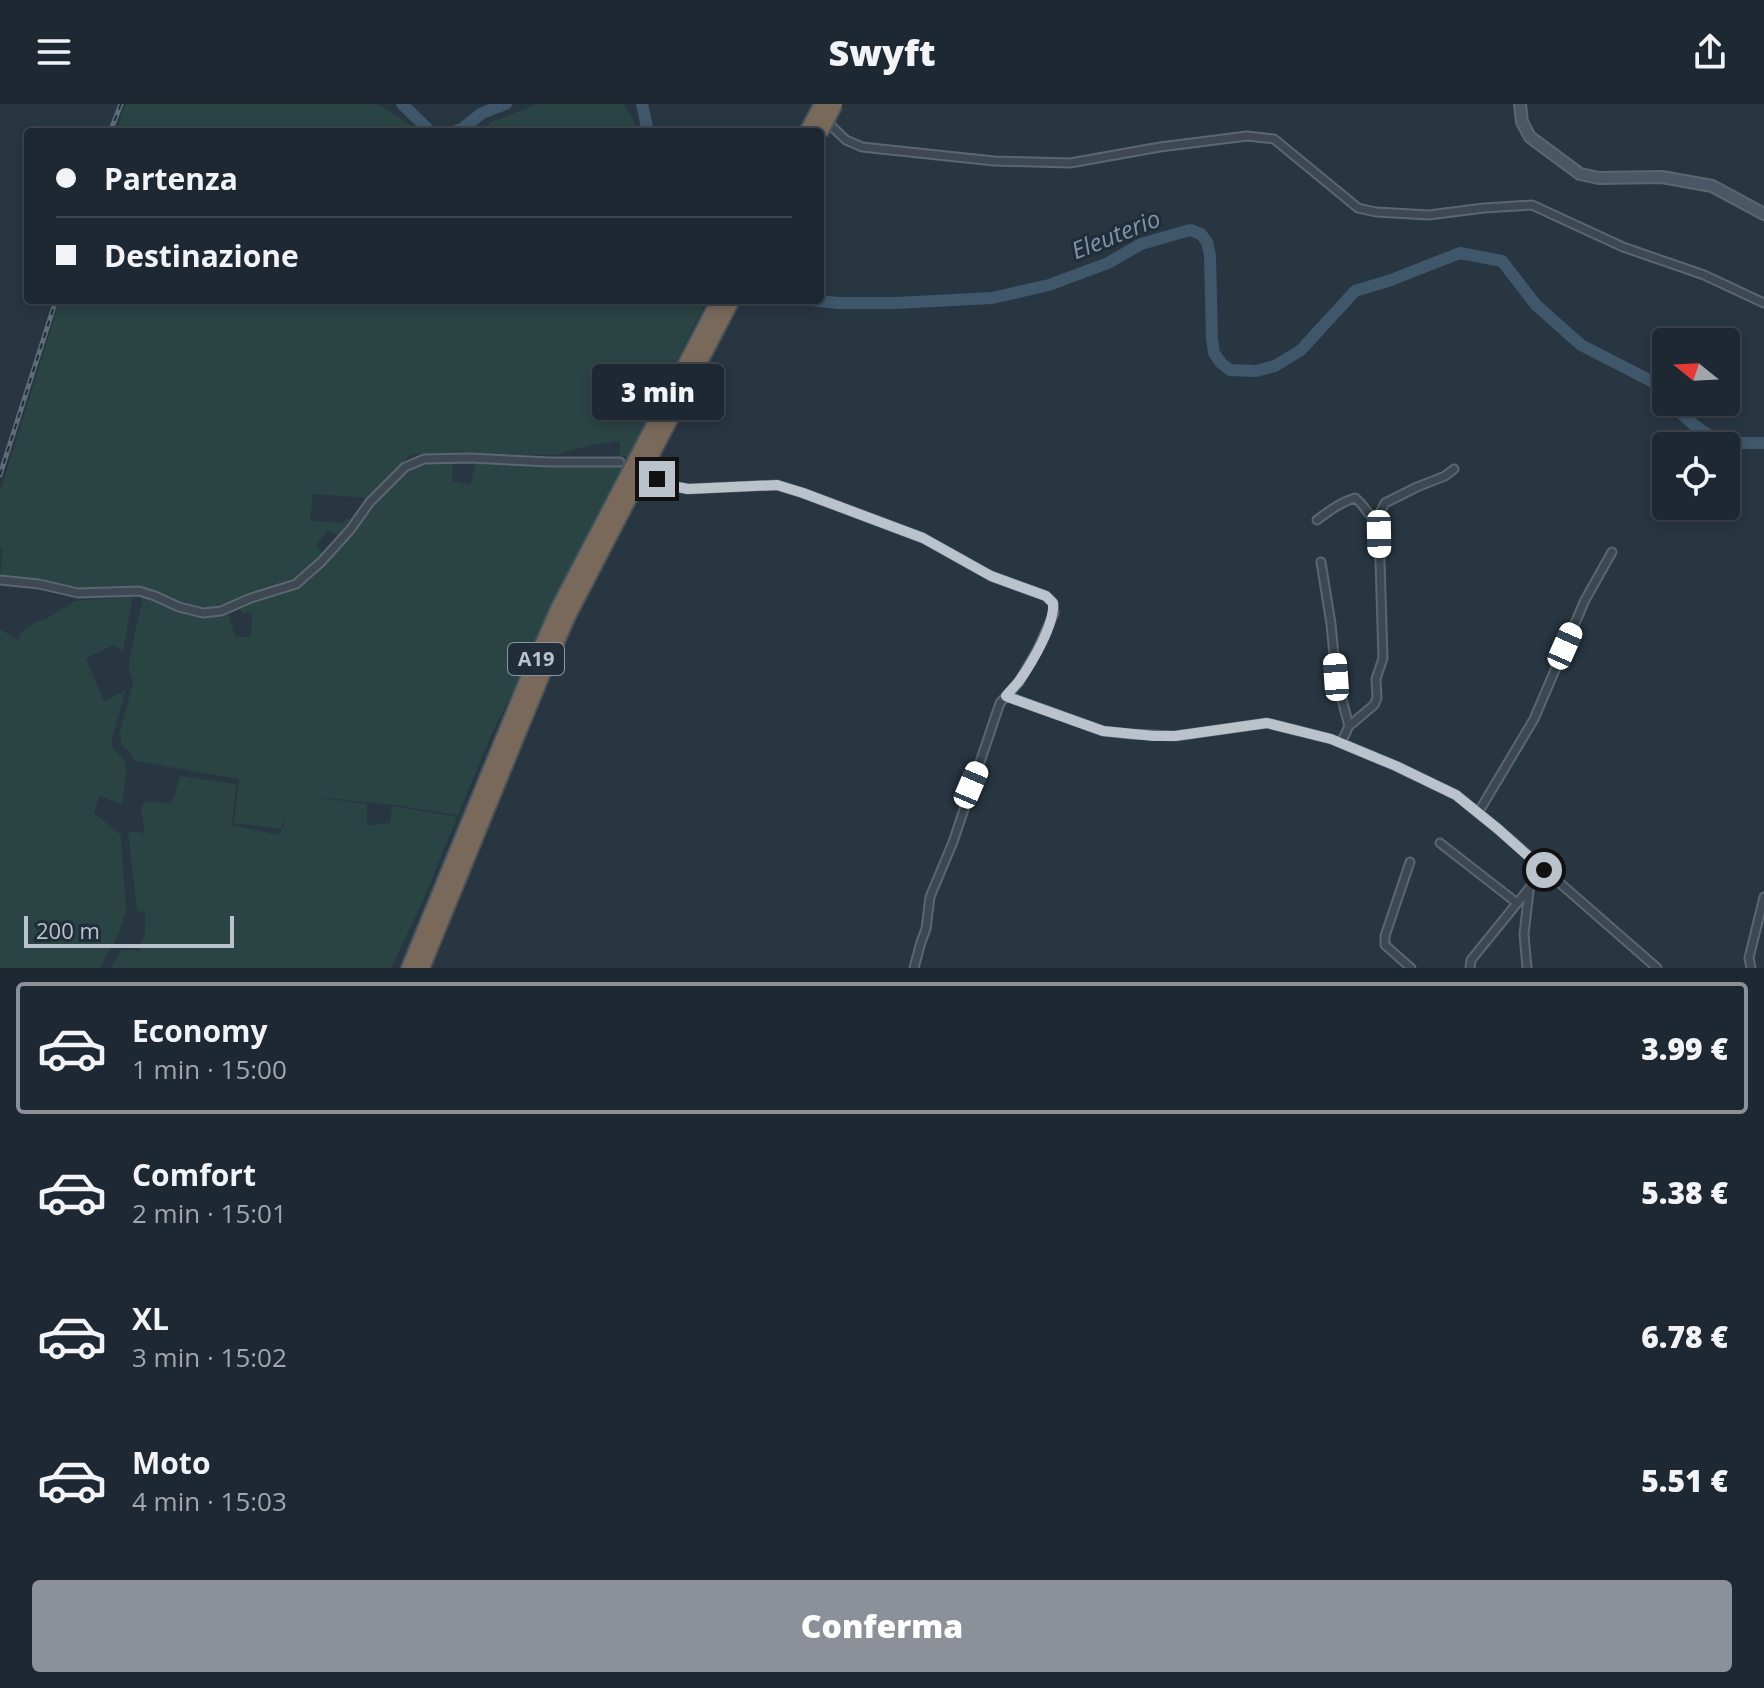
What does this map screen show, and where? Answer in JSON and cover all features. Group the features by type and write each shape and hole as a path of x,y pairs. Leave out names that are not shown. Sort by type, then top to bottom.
{"highway":[{"path":"809,128 822,104"},
{"path":"823,128 835,104"},
{"name":"A19","path":"422,968 563,626 692,364 717,304"},
{"name":"A19","path":"409,968 558,609 692,364 730,304"}],"street":[{"path":"811,104 846,140 862,147 994,161 1070,163 1247,136 1274,139 1358,208 1429,215 1532,205 1623,247 1704,275 1764,303"},
{"path":"1520,104 1522,122 1530,137 1580,174 1599,178 1662,177 1712,186 1764,214"},
{"path":"0,580 39,584 78,593 139,591 203,613 221,611 296,584 321,562 370,502 405,467 424,459 620,462"},
{"path":"1341,743 1349,726 1374,705 1377,698 1376,679 1383,658 1381,511 1385,503 1454,469"},
{"path":"657,479 688,489 777,485 803,493 923,538 991,576 1046,596 1053,603 1054,613 1038,649 1019,682 1000,703 953,842 930,897 926,929 914,968"},
{"path":"1317,520 1331,509 1355,498 1379,523"},
{"path":"1478,813 1534,719 1585,600 1612,552"},
{"path":"1321,562 1336,677 1349,726"},
{"path":"1006,696 1103,731 1175,736 1267,723 1341,743 1456,795 1657,968"},
{"path":"1440,843 1517,903"},
{"path":"1410,862 1385,936 1385,945 1411,968"},
{"path":"1470,968 1471,960 1544,870"},
{"path":"1527,968 1524,934 1529,888"},
{"path":"1751,968 1749,958 1764,897"}],"green space":[{"path":"126,104 377,104 415,128 117,128"},
{"path":"538,104 623,104 635,128 486,128 491,122"},
{"path":"59,304 705,304 629,457 620,456 620,441 555,455 411,454 369,498 313,494 310,521 342,523 347,518 352,520 338,536 328,531 316,545 323,554 309,569 289,582 208,609 131,586 76,588 0,574 3,550 0,549 0,492"},
{"path":"453,461 452,481 470,485 476,462 624,467 543,624 458,815 395,805 297,795 367,804 367,826 390,823 392,806 457,817 423,901 391,968 110,968 122,950 139,951 145,932 145,912 137,911 128,831 145,833 141,810 144,802 172,803 180,776 236,784 232,825 279,835 288,815 280,829 234,823 239,779 135,761 121,745 120,732 133,682 129,660 143,597 192,615 228,612 235,637 251,637 252,613 242,614 240,606 308,582 399,477 419,466"},
{"path":"133,596 123,652 114,645 86,658 104,701 126,690 112,739 112,747 125,761 122,804 99,796 94,813 121,835 126,911 118,935 100,968 0,968 0,629 19,641 20,634 37,621 46,619 75,601"}],"waterway":[{"name":"Eleuterio","path":"402,104 427,128"},
{"name":"Eleuterio","path":"463,128 482,113 506,104"},
{"name":"Eleuterio","path":"642,104 647,128"},
{"name":"Eleuterio","path":"824,302 896,303 992,298 1049,285 1108,263 1141,244 1190,230 1201,234 1210,255 1214,353 1230,370 1256,371 1275,366 1301,350 1355,291 1460,253 1502,261 1536,305 1581,345 1652,381"},
{"name":"Eleuterio","path":"1684,416 1708,435 1724,441 1764,443"}],"tunnel":[{"path":"620,462 657,479"}],"railway":[{"path":"112,128 121,104"},
{"path":"0,475 55,304"}],"route":[{"path":"657,479 688,489 777,485 923,538 991,576 1046,596 1053,603 1054,613 1038,649 1008,697 1103,731 1175,736 1267,723 1331,739 1456,795 1544,870"}]}
